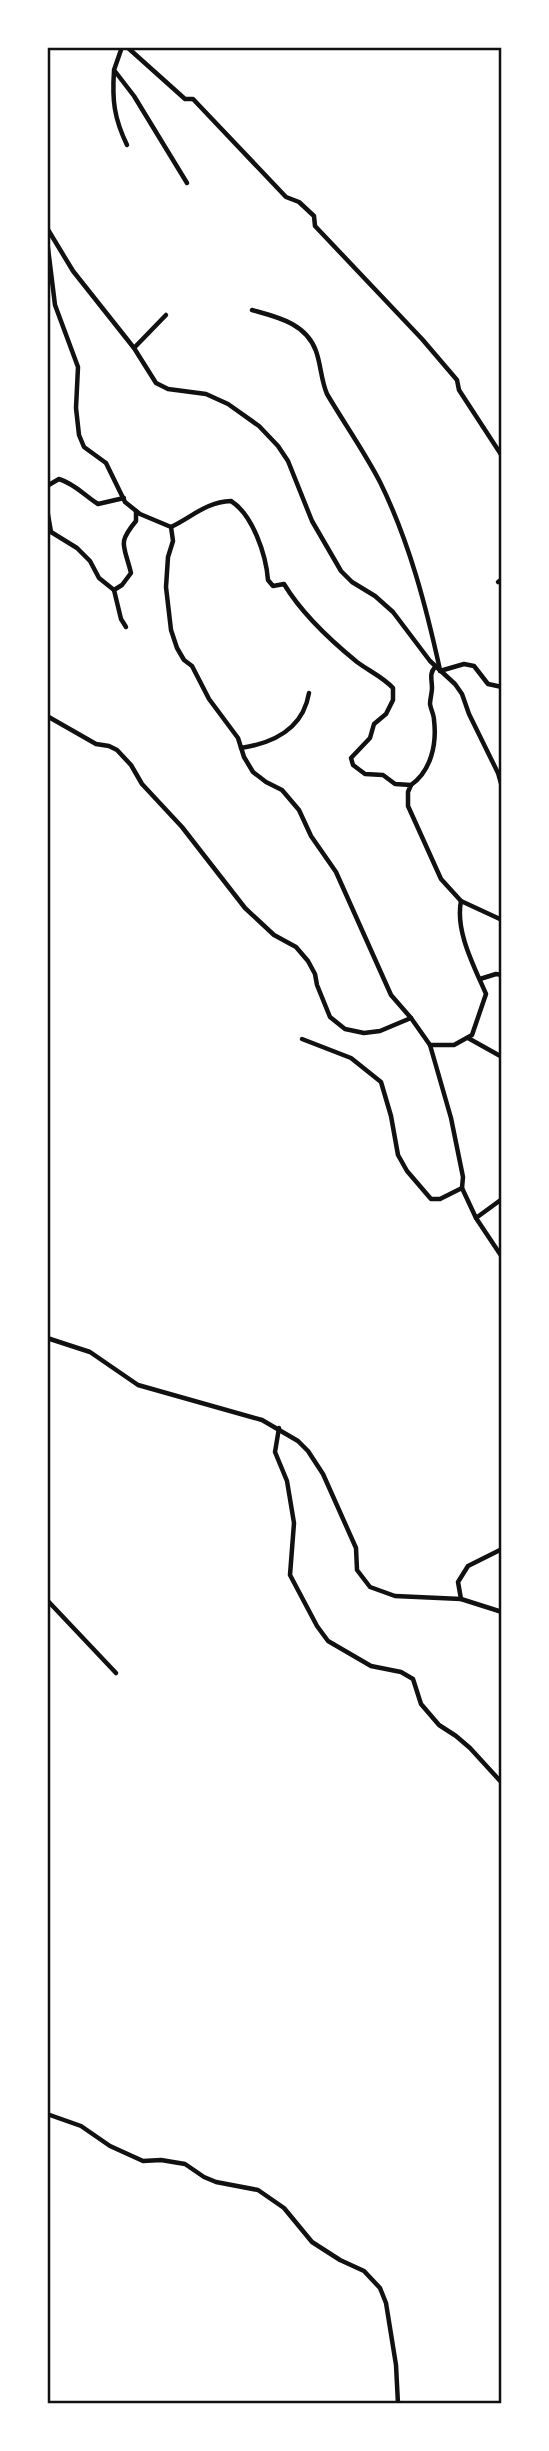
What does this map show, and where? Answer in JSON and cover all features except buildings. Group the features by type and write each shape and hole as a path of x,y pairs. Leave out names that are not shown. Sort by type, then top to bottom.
{"street":[{"path":"127,145 116,124 113,101 114,70 125,47 185,99 193,99 286,197 299,202 314,216 314,226 422,339 457,380 459,390 502,456"},
{"path":"114,70 134,96 187,183"},
{"path":"47,228 73,271 161,387 198,392 217,398 243,413 269,436 288,461 312,521 341,571 393,612 435,666 462,694 500,773 502,788"},
{"path":"47,240 55,305 78,367 76,408 79,435 84,447 106,463 125,502 136,511 171,527"},
{"path":"252,310 291,322 315,348 321,382 378,479 404,537 430,624 440,671"},
{"path":"134,348 166,315"},
{"path":"47,486 59,480 73,484 83,495 98,504 124,498"},
{"path":"171,527 201,508 231,501 239,507 254,529 268,580 273,586 284,584 301,609 324,632 358,663 385,679 393,688 393,700 386,714 374,724 370,738 351,758 353,765 365,774 383,775 395,784 411,785"},
{"path":"47,509 49,533 77,548 90,561 99,578 114,590 121,619 126,627"},
{"path":"114,590 122,585 131,573 123,542 126,530 136,521 136,511"},
{"path":"171,527 173,541 166,573 171,630 184,660 192,666 209,699 238,738 253,772 282,790 299,810 311,836 336,872 391,995 430,1045 451,1118 463,1188 476,1218 502,1257"},
{"path":"440,671 464,664 474,666 488,684 502,687"},
{"path":"435,666 431,679 430,702 434,720 430,759 420,779 411,785 408,806 441,879 461,901 502,920"},
{"path":"241,748 271,741 286,732 303,715 309,693"},
{"path":"47,716 96,744 117,750 245,908 274,935 296,947 308,961 330,1017 345,1029 364,1033 380,1031 411,1018"},
{"path":"430,1045 454,1045 468,1038 476,1026 486,994 458,915 461,901"},
{"path":"480,979 502,975"},
{"path":"468,1038 502,1057"},
{"path":"302,1039 351,1058 381,1082 398,1155 407,1171 430,1199 440,1199 463,1188"},
{"path":"476,1218 502,1199"},
{"path":"47,1338 90,1352 138,1385 220,1406 279,1428 309,1451 320,1467 356,1548 357,1570 364,1581 378,1591 386,1594 461,1599 502,1612"},
{"path":"279,1428 275,1452 287,1481 294,1523 290,1575 317,1626 328,1641 371,1666 401,1672 413,1679 421,1704 439,1725 470,1748 502,1783"},
{"path":"461,1599 458,1582 468,1566 502,1549"},
{"path":"47,1600 116,1674"},
{"path":"47,2115 81,2126 110,2146 143,2161 161,2160 185,2164 216,2182 258,2190 284,2208 312,2242 364,2271 380,2288 386,2303 396,2365 398,2404"}]}
